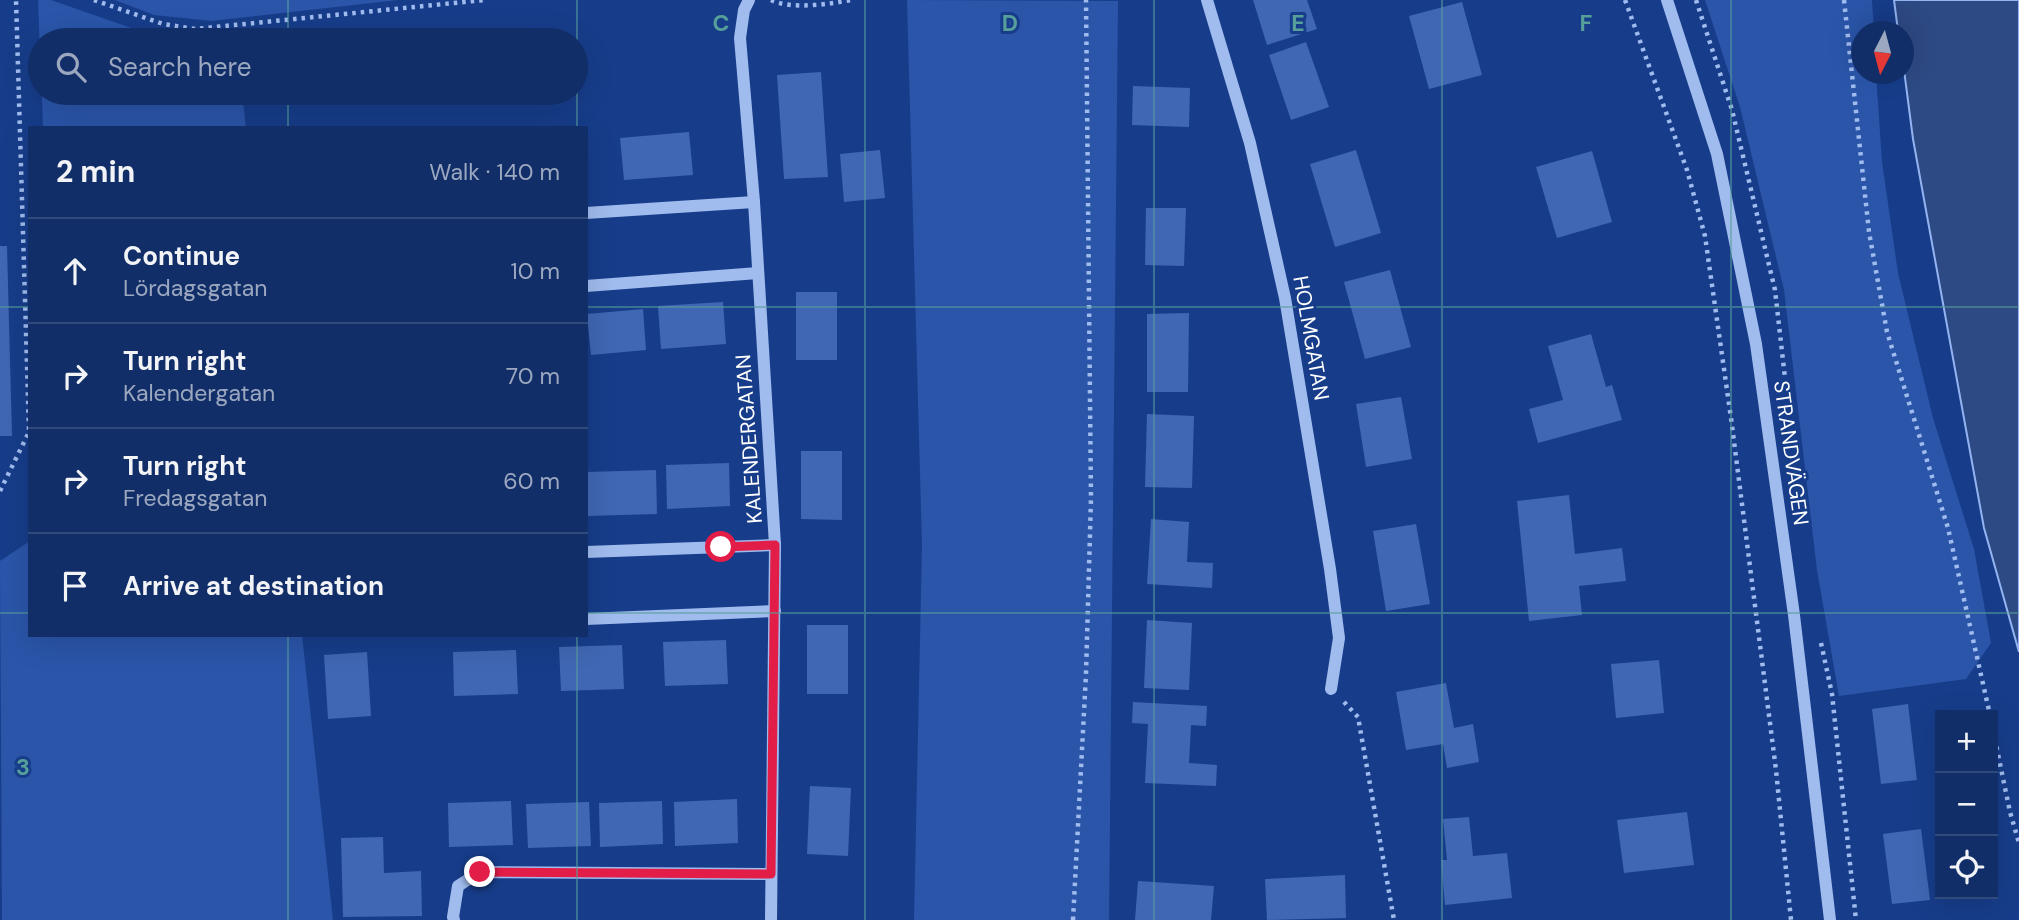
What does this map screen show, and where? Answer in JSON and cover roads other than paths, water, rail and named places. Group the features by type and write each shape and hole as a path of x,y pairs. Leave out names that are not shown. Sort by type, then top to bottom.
{"street":[{"name":"KALENDERGATAN","path":"749,0 744,10 740,38 754,202 775,545 771,920"},
{"name":"HOLMGATAN","path":"1207,0 1250,143 1285,298 1339,638 1331,689"},
{"name":"STRANDVÄGEN","path":"1667,0 1717,154 1756,344 1794,615 1830,920"},
{"path":"588,213 754,202"},
{"path":"588,286 758,273"},
{"path":"588,552 775,545"},
{"path":"588,619 775,611"},
{"path":"454,920 458,886 480,872 771,874"}]}
